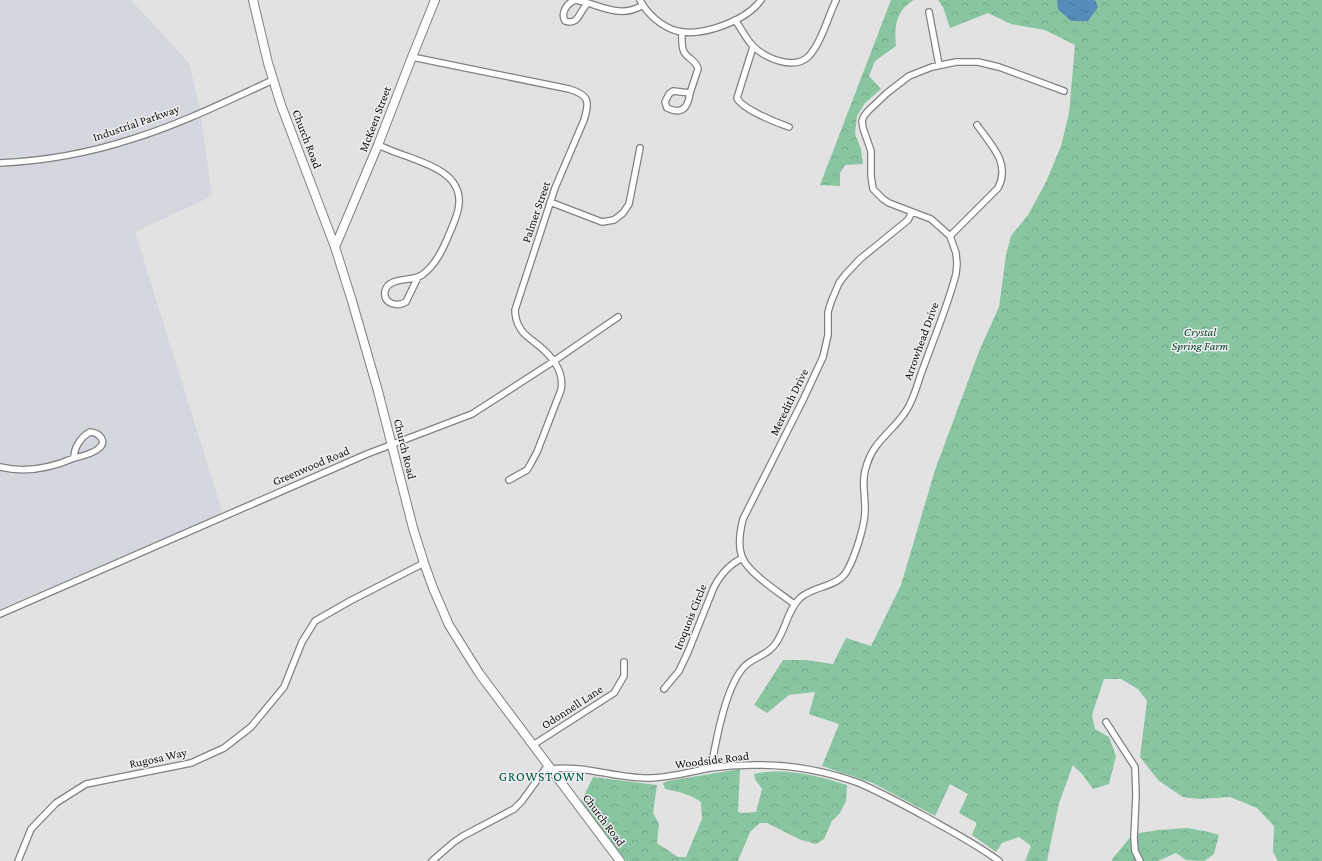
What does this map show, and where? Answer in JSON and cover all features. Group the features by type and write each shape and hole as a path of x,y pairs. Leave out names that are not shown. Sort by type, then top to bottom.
{"street":[{"name":"Church Road","path":"253,0 273,80 335,247 373,373 413,528 424,563 443,613 464,650 620,861"},
{"name":"McKeen Street","path":"335,247 436,0"},
{"path":"588,3 582,9 578,18 574,22 571,23 564,21 563,15 566,6 570,2 576,0 588,3 623,12 636,10 642,3 652,16 663,25 673,30 682,32 708,30 721,27 747,13 761,0"},
{"path":"735,20 753,47 772,58 786,63 793,63 805,59 812,51 818,42 836,0"},
{"path":"929,12 939,65"},
{"path":"682,32 683,50 687,56 696,63 698,69 687,104 685,108 680,111 673,111 667,108 665,102 669,94 673,91 690,93"},
{"path":"753,47 737,98 738,101 763,116 789,127"},
{"name":"Palmer Street","path":"412,57 569,89 583,95 588,102 588,108 564,164 550,202 515,310 519,327 545,350 559,368 562,380 559,396 537,452 530,465 527,470 509,480"},
{"path":"977,125 1001,161 1002,178 998,188 950,236 931,219 886,201 874,189 871,176 871,151 862,122 868,111 904,79 920,70 963,61 985,63 1064,91"},
{"name":"Industrial Parkway","path":"0,163 64,156 133,139 176,123 273,80"},
{"path":"378,145 438,169 449,178 457,190 459,203 458,209 447,240 437,259 427,271 418,277 390,284 386,288 386,298 390,303 396,306 406,302 418,277"},
{"path":"550,202 602,222 614,220 623,213 629,204 640,148"},
{"name":"Meredith Drive","path":"742,558 740,528 743,519 821,362 826,346 828,312 834,292 852,266 908,220 912,212"},
{"name":"Arrowhead Drive","path":"711,768 721,723 734,681 747,663 767,652 775,645 794,604 804,594 837,581 848,570 865,519 863,484 867,463 878,443 907,410 954,285 957,264 953,241 950,236"},
{"name":"Greenwood Road","path":"0,614 391,445 472,414 554,361 618,317"},
{"path":"0,468 35,469 58,463 81,456 97,451 101,448 101,437 96,433 90,432 86,434 79,442 74,452 74,458"},
{"path":"742,558 760,578 794,604"},
{"name":"Iroquois Circle","path":"664,689 679,671 719,578 730,565 742,558"},
{"name":"Rugosa Way","path":"18,861 31,829 56,803 86,784 191,763 224,748 251,727 284,686 302,642 315,621 350,601 424,563"},
{"name":"Odonnell Lane","path":"533,745 614,693 624,676 624,662"},
{"path":"1106,722 1135,767 1136,796 1134,838 1135,851 1140,861"},
{"name":"Woodside Road","path":"550,767 577,768 647,778 673,776 711,768 754,765 781,766 816,772 844,779 872,789 963,837 999,861"},
{"path":"432,861 463,836 514,809 550,767"}],"shaded area":[{"path":"0,0 131,0 189,63 200,109 212,196 135,232 223,514 0,609"}],"green space":[{"path":"891,0 914,0 903,9 900,14 895,32 896,46 875,61 869,76 881,89 865,103 857,116 855,134 861,149 863,164 845,165 840,173 840,186 820,185"},
{"name":"Crystal Spring Farm","path":"938,0 1322,0 1322,861 1278,861 1273,852 1274,826 1257,808 1230,797 1200,799 1183,797 1159,781 1140,757 1147,701 1138,689 1121,679 1104,679 1092,715 1095,729 1109,737 1116,756 1109,784 1093,789 1073,765 1059,803 1047,861 1025,861 1031,846 1019,837 1002,843 996,852 972,835 977,823 959,813 968,794 950,784 935,816 873,783 822,766 839,724 809,714 815,692 789,695 767,713 754,705 783,660 806,660 833,664 846,638 871,646 901,585 935,470 980,349 999,307 1006,255 1011,236 1028,215 1046,182 1061,146 1069,113 1075,45 1045,30 1011,24 988,13 950,28 943,7"},
{"path":"740,769 738,812 756,812 762,789 755,779 754,774 765,772 789,772 825,778 847,785 846,801 840,813 832,821 824,839 816,844 801,840 767,823 760,823 750,832 738,861 626,861 581,802 593,777 657,785 653,813 659,824 657,843 678,857 686,857 702,819 701,802 680,792 665,789 663,783"},
{"path":"1187,828 1219,835 1214,854 1204,861 1186,860 1176,853 1158,861 1112,861 1133,834"}],"water":[{"path":"1057,0 1095,0 1098,7 1088,21 1071,21 1058,9"}],"district":[{"name":"GROWSTOWN","path":"542,776"}]}
